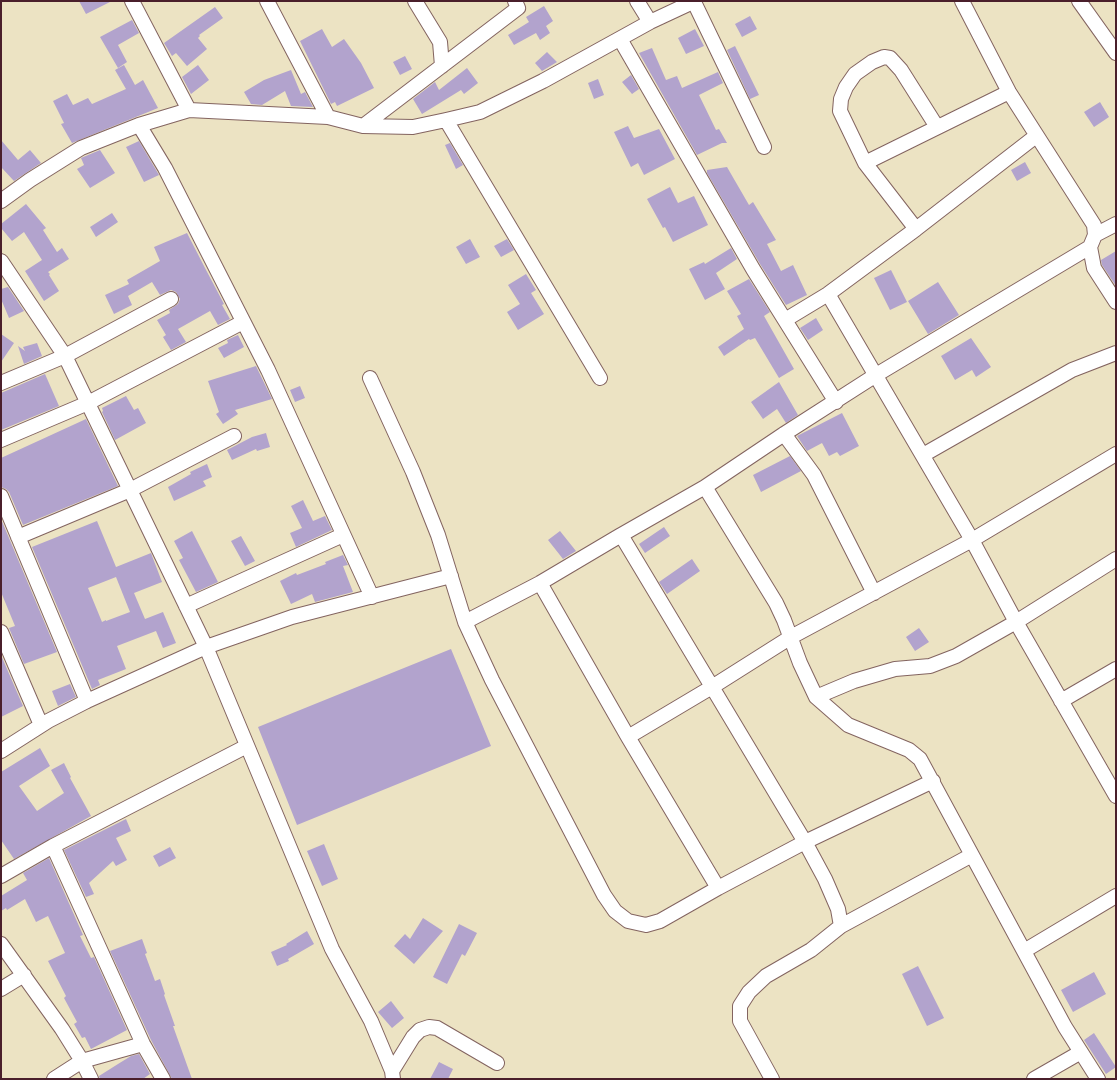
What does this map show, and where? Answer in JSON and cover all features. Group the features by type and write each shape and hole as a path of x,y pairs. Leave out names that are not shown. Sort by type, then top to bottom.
{"street":[{"path":"132,1 189,110"},
{"path":"267,1 328,117"},
{"path":"415,1 440,42 442,66"},
{"path":"362,126 518,8 514,1"},
{"path":"637,1 650,22"},
{"path":"1,201 81,148 139,125 189,110 328,117 362,126 413,127 480,112 543,81 650,22 694,1 764,147"},
{"path":"962,1 1010,92 1036,136 1090,217 1094,225 1094,268 1116,302"},
{"path":"1079,1 1116,53"},
{"path":"620,39 753,269 836,402"},
{"path":"916,229 865,163 840,111 841,99 846,87 855,74 872,62 884,57 890,58 895,62 937,128"},
{"path":"865,163 1010,92"},
{"path":"446,120 600,378"},
{"path":"139,125 165,168 268,370 372,597"},
{"path":"785,320 828,294 1036,136"},
{"path":"465,622 540,582 706,487 784,434 1093,241 1116,224"},
{"path":"1,261 65,356 206,647 332,950 371,1021 392,1075"},
{"path":"828,294 972,540 1061,701 1114,788"},
{"path":"1,383 65,356 171,299"},
{"path":"1,440 88,403 243,322"},
{"path":"923,455 1072,370 1116,354"},
{"path":"370,378 420,490 438,535 465,622 492,680 604,895 615,911 628,921 646,925 660,921 806,842 933,781"},
{"path":"784,434 814,475 874,593"},
{"path":"18,537 130,490 234,436"},
{"path":"628,737 791,637 972,540 1116,454"},
{"path":"706,487 776,603 816,697 848,725 909,750 920,759 1065,1027 1098,1079"},
{"path":"1,496 86,701"},
{"path":"186,606 343,535"},
{"path":"621,535 806,842 838,909 841,926"},
{"path":"816,697 854,681 895,669 930,666 956,656 1016,622 1116,559"},
{"path":"1,751 42,725 86,701 206,647 292,617 451,576"},
{"path":"540,582 628,737 718,888"},
{"path":"1,632 42,725"},
{"path":"1061,701 1116,670"},
{"path":"1,876 53,846 247,746"},
{"path":"53,846 143,1044 163,1079"},
{"path":"772,1079 740,1022 740,1006 749,992 766,976 811,950 841,926 972,855"},
{"path":"1024,951 1116,896"},
{"path":"1,944 82,1060 91,1079"},
{"path":"1,989 24,975"},
{"path":"392,1075 412,1036 420,1030 430,1027 437,1028 497,1063"},
{"path":"54,1079 82,1060 143,1044"},
{"path":"1034,1079 1081,1052"}],"building":[{"path":"79,1 112,1 86,14"},
{"path":"544,6 553,21 546,26 550,33 540,40 536,33 514,45 508,35 529,22 526,17"},
{"path":"215,7 223,18 199,35 198,38 207,49 187,66 176,53 172,56 164,43"},
{"path":"750,16 757,29 742,37 735,24"},
{"path":"132,20 139,33 118,45 127,62 118,68 100,37"},
{"path":"322,29 332,47 344,39 361,63 374,88 337,106 335,102 331,104 300,41"},
{"path":"695,29 704,46 686,54 678,38"},
{"path":"735,46 759,95 750,99 727,50"},
{"path":"652,48 666,80 677,76 682,88 718,72 723,83 699,95 716,130 719,129 727,143 722,143 697,155 639,53"},
{"path":"547,52 557,62 542,71 535,63"},
{"path":"405,56 412,69 400,75 393,62"},
{"path":"124,65 135,85 143,80 158,108 72,143 61,124 64,123 53,101 67,94 73,105 88,98 92,104 126,89 115,70"},
{"path":"198,65 209,80 191,94 182,77"},
{"path":"467,68 478,83 464,94 461,90 422,114 413,99 435,82 439,90"},
{"path":"291,70 301,94 305,92 313,107 291,106 285,91 262,105 251,104 244,92 264,80"},
{"path":"631,75 639,89 632,94 622,82"},
{"path":"598,79 604,95 594,99 588,83"},
{"path":"1100,102 1109,117 1094,127 1084,112"},
{"path":"628,126 634,138 659,129 675,159 644,175 638,163 631,167 614,132"},
{"path":"1,140 18,160 30,150 41,163 14,181 1,167"},
{"path":"139,141 159,175 144,182 126,147"},
{"path":"450,143 463,165 456,169 445,145"},
{"path":"100,150 115,173 90,188 77,169 84,165 81,158"},
{"path":"1025,162 1031,173 1017,181 1011,170"},
{"path":"727,167 749,205 753,202 776,240 767,244 781,271 793,265 807,295 786,305 760,264 707,173 707,170"},
{"path":"670,187 678,203 694,196 708,225 673,242 647,199"},
{"path":"26,204 46,228 43,230 57,252 62,248 69,259 48,272 59,291 44,301 25,271 42,260 24,232 12,241 1,228 1,224"},
{"path":"112,213 118,222 96,237 90,227"},
{"path":"187,233 230,319 218,325 210,311 178,329 186,342 171,350 163,337 166,335 157,320 170,313 169,310 178,304 180,299 176,292 171,290 160,295 152,282 128,296 132,305 114,314 105,295 129,284 127,280 160,261 154,247"},
{"path":"470,239 480,257 466,264 456,247"},
{"path":"507,239 514,250 501,257 494,246"},
{"path":"731,248 737,259 716,273 725,289 705,300 689,269 704,262 705,264"},
{"path":"1116,251 1116,286 1102,265 1101,260"},
{"path":"891,270 907,302 890,310 874,278"},
{"path":"526,274 536,290 531,293 544,314 518,330 507,312 520,304 508,285"},
{"path":"749,279 770,312 764,316 794,369 779,378 755,338 749,339 724,356 718,347 744,329 737,316 741,314 727,291"},
{"path":"938,282 959,315 928,334 908,301"},
{"path":"8,287 24,311 9,318 1,299 1,289"},
{"path":"816,318 823,330 808,340 800,328"},
{"path":"1,334 14,343 1,362"},
{"path":"238,335 244,347 224,358 218,348 228,343 227,340"},
{"path":"971,338 991,367 976,377 972,370 955,380 941,356"},
{"path":"37,343 42,356 24,364 18,346 25,351 23,347"},
{"path":"256,366 272,399 235,410 238,414 223,424 216,414 219,412 208,381"},
{"path":"45,374 59,406 1,430 1,393"},
{"path":"779,382 798,415 786,423 777,409 763,419 751,402"},
{"path":"300,386 305,398 295,402 290,390"},
{"path":"126,396 134,410 138,408 146,423 115,440 102,412 102,408"},
{"path":"842,413 859,446 840,456 837,452 829,456 822,443 807,451 797,436"},
{"path":"86,419 118,486 23,525 9,492 1,487 1,458"},
{"path":"266,433 270,447 257,451 256,449 232,460 227,450 252,437"},
{"path":"790,456 801,471 761,492 753,475"},
{"path":"207,464 212,477 203,481 206,486 174,501 168,487 191,474 190,472"},
{"path":"303,500 313,521 325,516 332,530 296,547 290,533 302,528 291,506"},
{"path":"1,519 57,652 24,664 9,628 15,626 1,592"},
{"path":"97,521 116,567 151,553 162,582 134,593 145,619 163,612 176,643 163,648 156,631 117,646 126,669 98,680 100,685 92,689 32,547","holes":["116,577 130,612 102,622 88,588"]},
{"path":"664,527 670,536 645,553 639,544"},
{"path":"192,531 218,582 196,592 179,560 183,558 174,541"},
{"path":"560,531 576,551 563,559 548,540"},
{"path":"241,536 255,561 245,566 231,541"},
{"path":"343,555 348,565 343,566 353,592 315,602 312,594 291,604 280,581 296,573 297,575 326,564 325,562"},
{"path":"692,559 700,571 667,594 659,582"},
{"path":"919,628 929,642 915,651 906,637"},
{"path":"451,649 491,746 297,825 258,727"},
{"path":"1,655 23,706 1,717"},
{"path":"70,684 76,697 58,706 52,691"},
{"path":"40,748 50,766 19,786 37,811 64,793 51,770 64,763 91,816 14,859 1,840 1,772"},
{"path":"126,819 131,831 116,838 127,860 116,866 113,861 89,883 94,894 86,897 64,850"},
{"path":"324,844 338,879 322,886 307,851"},
{"path":"170,847 176,858 159,867 153,856"},
{"path":"49,858 83,935 80,936 91,958 94,957 127,1030 91,1049 85,1037 82,1038 74,1024 77,1022 48,961 65,953 48,916 36,922 25,899 7,910 6,908 1,911 1,896 27,880 23,873"},
{"path":"423,918 443,931 414,964 394,946 405,934 410,939"},
{"path":"459,924 477,933 465,956 462,954 447,984 433,977"},
{"path":"307,931 314,944 288,959 289,961 277,966 271,952 287,945"},
{"path":"142,939 147,953 145,954 155,981 160,979 175,1026 173,1026 192,1079 172,1079 151,1040 110,951"},
{"path":"918,966 944,1018 927,1026 902,974"},
{"path":"1094,972 1106,994 1073,1012 1061,990"},
{"path":"391,1001 404,1018 392,1028 378,1012"},
{"path":"1094,1033 1116,1067 1106,1074 1084,1040"},
{"path":"139,1054 150,1074 143,1079 100,1079 99,1076 131,1056"},
{"path":"439,1062 453,1069 448,1079 430,1079"}]}
